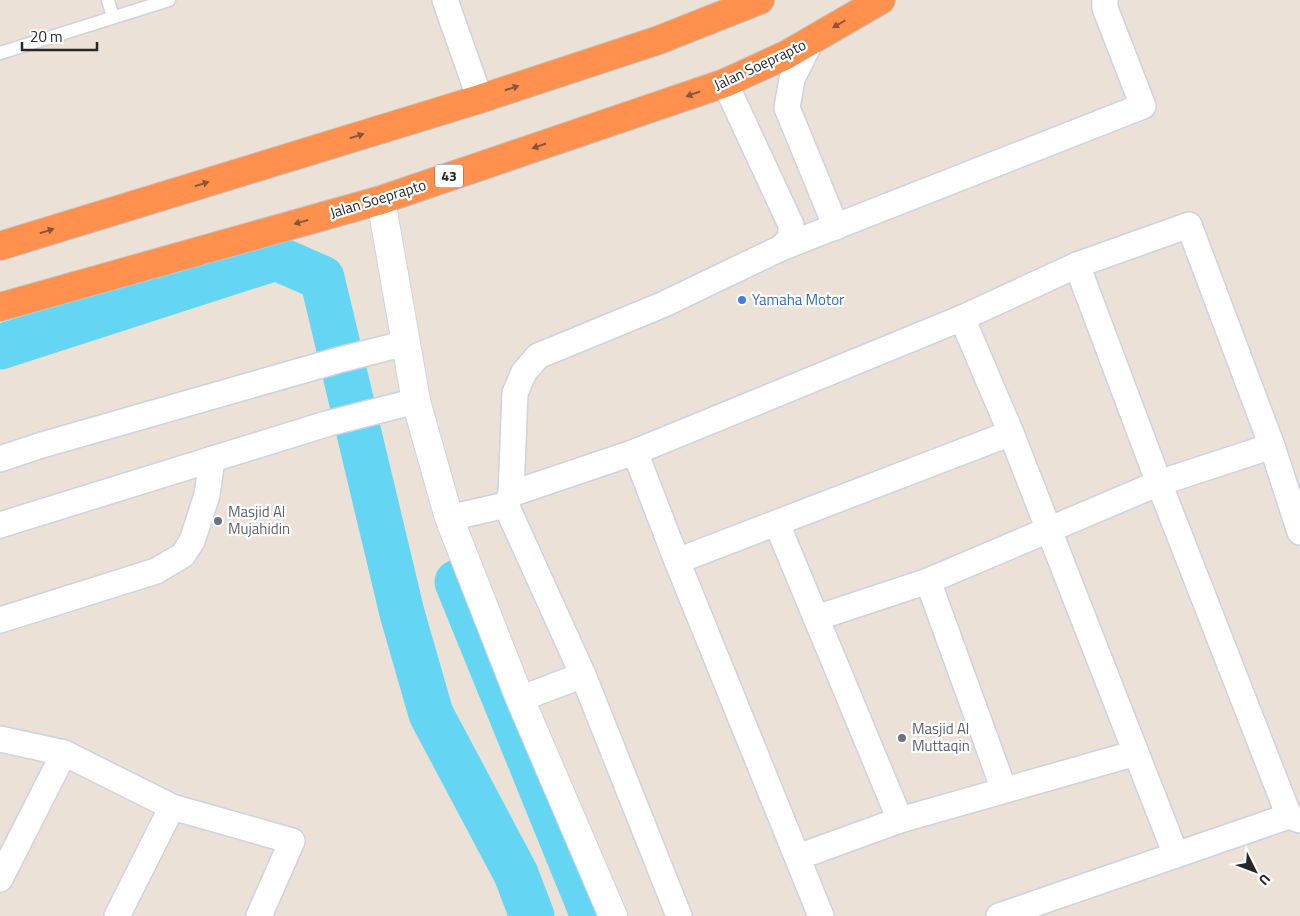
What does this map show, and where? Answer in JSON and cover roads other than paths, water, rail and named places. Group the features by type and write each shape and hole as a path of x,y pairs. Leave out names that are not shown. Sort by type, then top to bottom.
{"highway":[{"path":"0,246 480,99 659,40 760,0"},
{"name":"Jalan Soeprapto","path":"0,307 381,200 725,83 786,55 882,0"}],"street":[{"path":"445,0 480,99"},
{"path":"679,916 578,677 508,499 515,393 524,372 538,356 662,305 781,248 1143,106 1105,8 1105,0"},
{"path":"811,40 792,79 787,108 836,227"},
{"path":"725,83 791,225 791,238 781,248"},
{"path":"381,200 400,344 404,403 449,518 528,695 613,916"},
{"path":"449,518 508,499 635,452 962,318 1077,264 1189,225 1272,446 1299,528"},
{"path":"999,916 1044,909 1176,855 1295,818 1159,483 1077,264"},
{"path":"962,318 1011,433 1176,855"},
{"path":"0,459 51,442 400,344"},
{"path":"0,525 326,424 404,403"},
{"path":"677,561 1011,433"},
{"path":"816,618 928,581 1159,483 1272,446"},
{"path":"635,452 677,561 821,916"},
{"path":"0,620 156,571 183,555 192,541 207,495 212,459"},
{"path":"777,524 900,820"},
{"path":"928,581 1004,790"},
{"path":"528,695 578,677"},
{"path":"0,739 64,753 172,807 292,841 259,916"},
{"path":"0,879 64,753"},
{"path":"798,857 900,820 1136,754"},
{"path":"117,916 172,807"}],"lane":[{"path":"108,0 113,17"},
{"path":"0,53 168,0"}],"waterway":[{"path":"0,347 276,258 322,278 402,613 431,714 516,874 532,916"},
{"path":"457,582 593,916"}],"place":[{"name":"Yamaha Motor","path":"742,300"},
{"name":"Masjid Al Mujahidin","path":"218,521"},
{"name":"Masjid Al Muttaqin","path":"902,738"}]}
